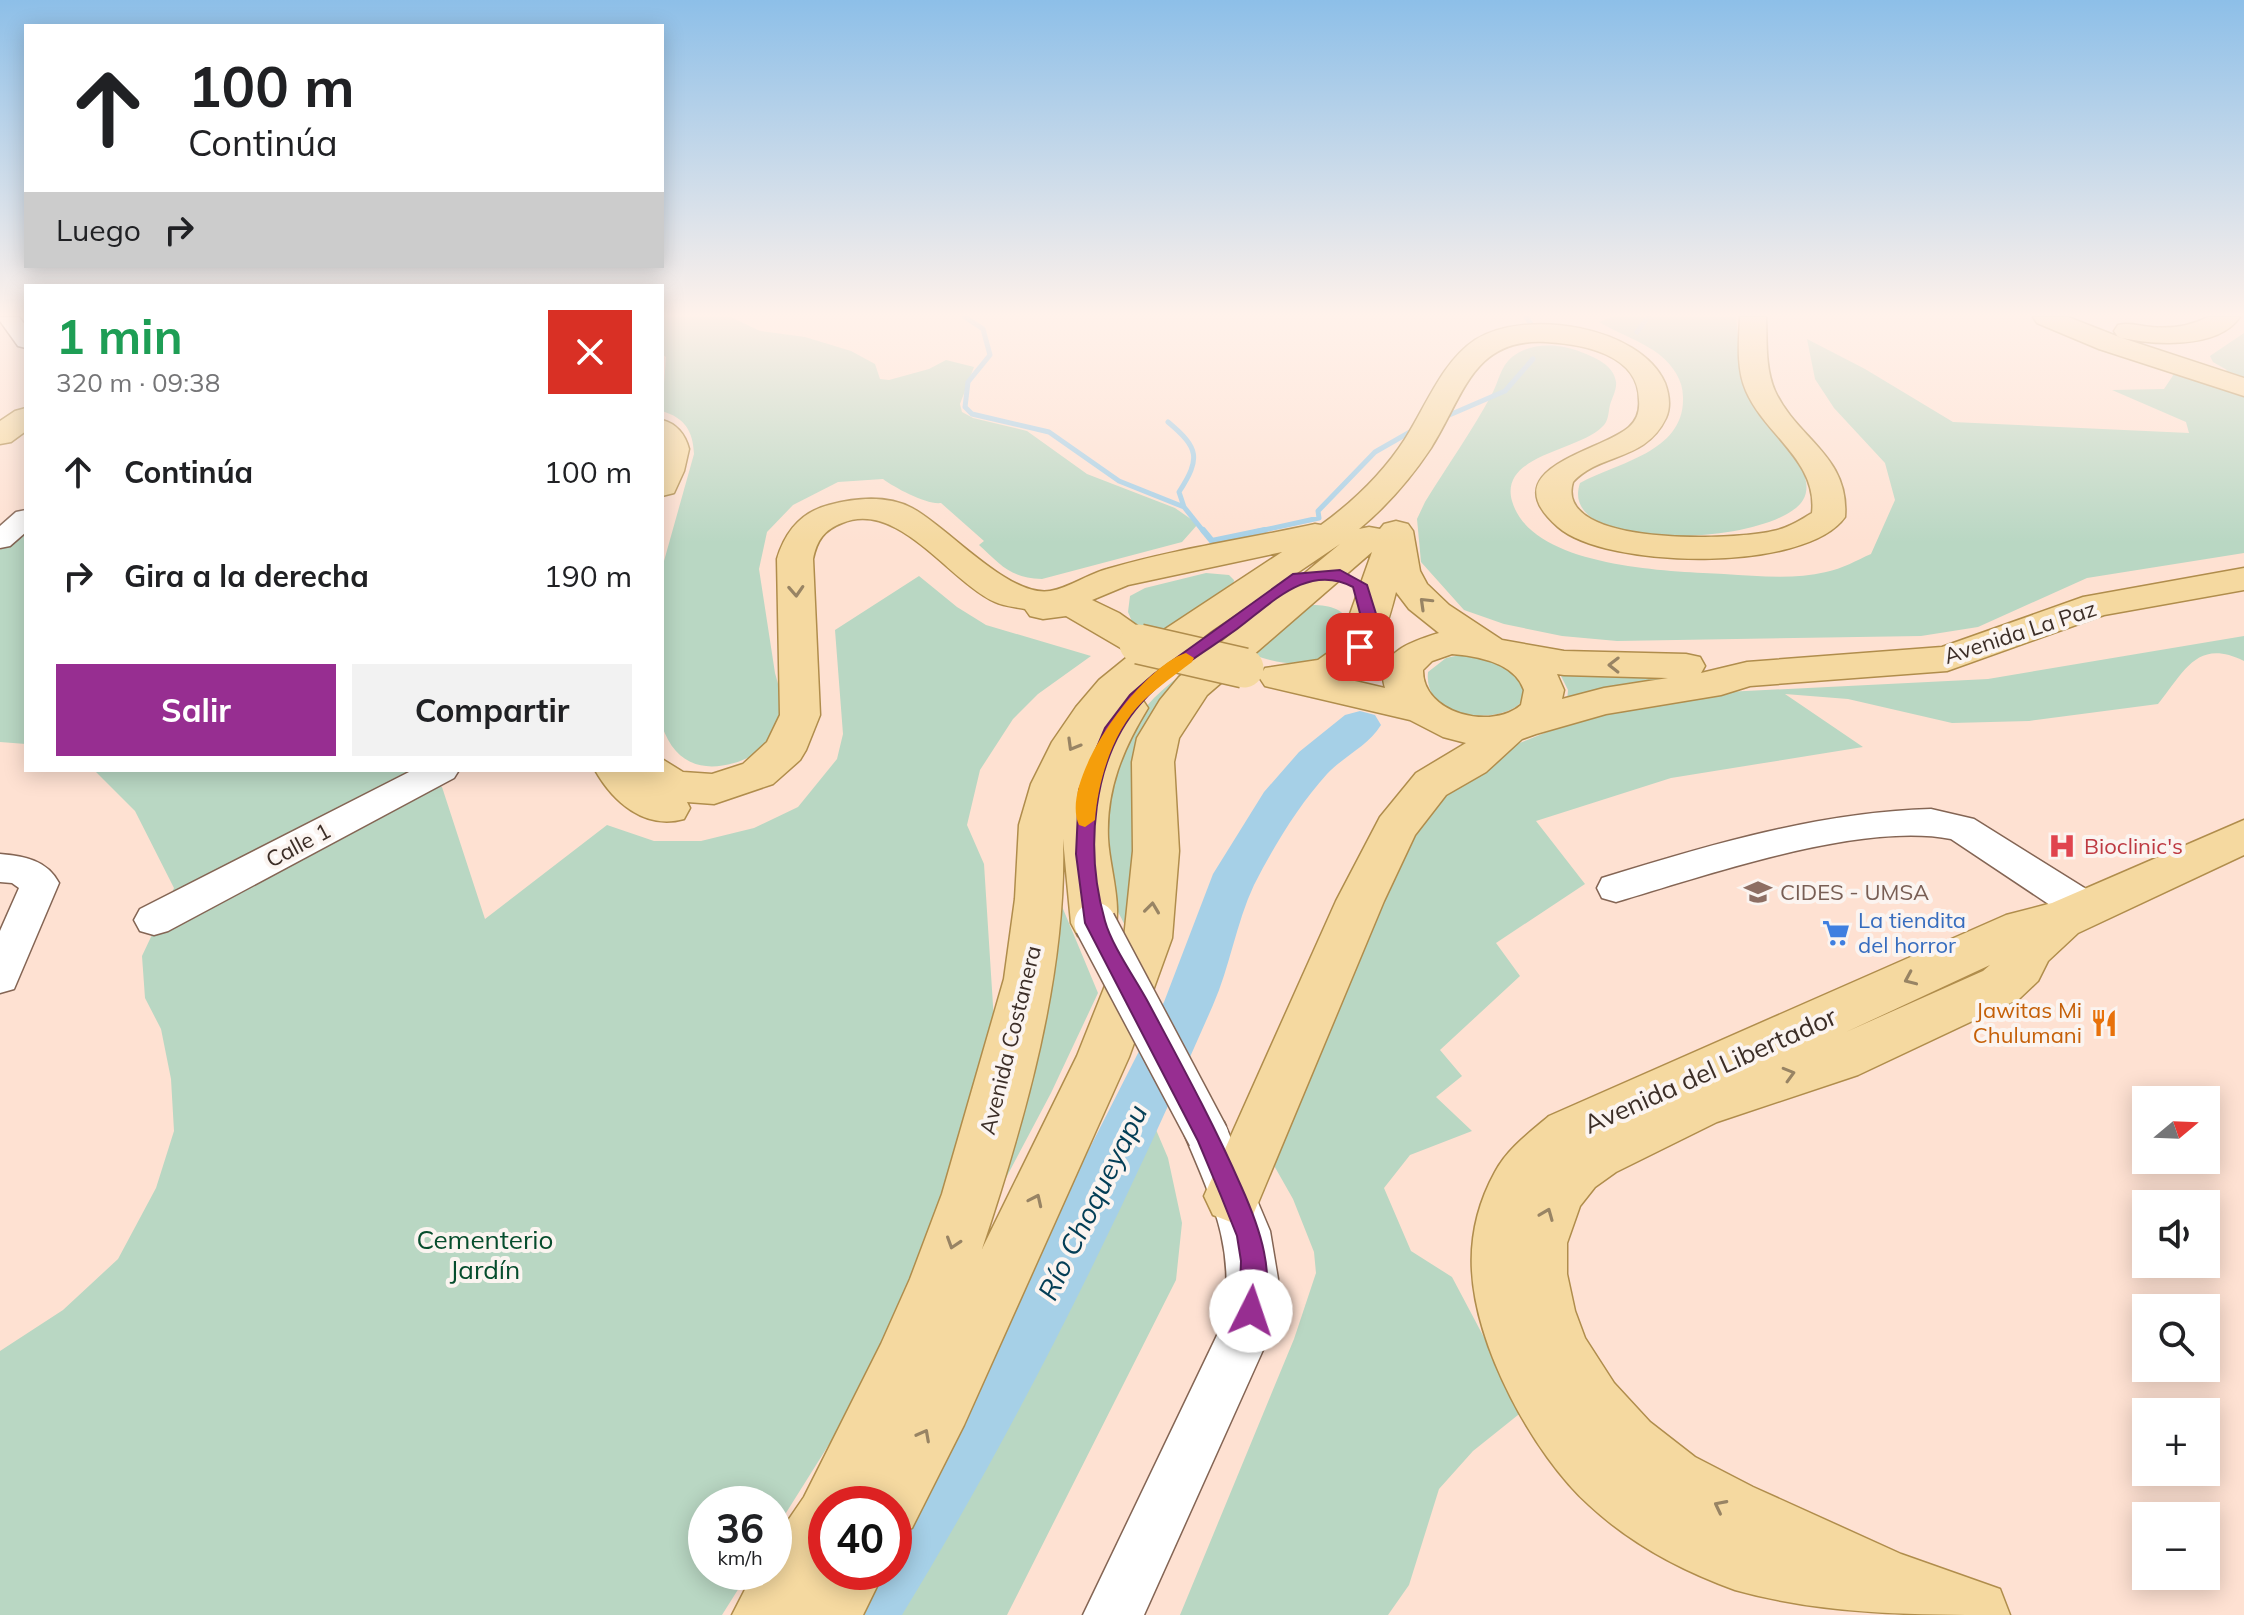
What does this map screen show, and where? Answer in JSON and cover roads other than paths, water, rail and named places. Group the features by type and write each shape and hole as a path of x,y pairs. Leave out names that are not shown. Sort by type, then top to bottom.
{"main road":[{"path":"897,1486 941,1402 1103,1057 1148,938 1156,851 1153,762 1158,738 1174,709 1193,686 1307,584 1393,519 1416,487 1448,416 1469,392"},
{"path":"1630,392 1628,412 1607,438 1543,464 1534,474 1526,492 1528,503 1557,533 1583,546 1626,558 1748,561 1785,558 1815,551 1833,542 1856,519 1858,506 1855,492 1782,392"},
{"path":"1652,392 1654,405 1650,421 1631,440 1600,457 1575,465 1559,476 1554,495 1564,515 1590,532 1628,544 1735,547 1799,538 1820,527 1828,517 1829,488 1821,472 1769,407 1762,392"},
{"path":"0,423 24,408"},
{"name":"Avenida Costanera","path":"845,1486 890,1397 942,1278 985,1143 1033,962 1040,893 1042,817 1052,786 1071,746 1097,706 1114,687 1246,590 1341,529 1448,416"},
{"path":"0,435 24,418"},
{"path":"664,431 670,436 674,452 664,480"},
{"path":"652,772 673,786 740,803 779,784 813,755 823,739 828,719 812,672 819,544 828,531 848,516 888,510 909,518 911,532 981,588 999,612 1087,618 1262,672 1320,684 1425,713 1470,730 1517,726"},
{"path":"1262,672 1332,668 1346,661 1360,647 1393,519"},
{"path":"1393,519 1397,562 1409,585 1426,605 1453,626 1523,662 1543,687 1544,701 1538,713 1471,762 1431,784"},
{"path":"1087,618 1127,575 1341,529"},
{"path":"1087,618 1134,583 1216,565 1244,574 1248,579 1246,590"},
{"name":"Avenida La Paz","path":"1517,726 1604,701 1721,682 1747,674 1947,659 2096,605 2244,579"},
{"path":"1233,1196 1360,901 1396,828 1431,784 1440,761 1425,713 1407,696 1402,683 1405,666 1399,642 1369,617 1307,584"},
{"path":"1095,923 1086,854 1088,790 1111,732 1135,698 1160,677 1307,584"},
{"path":"1320,684 1381,679 1405,666 1432,645 1468,642 1497,649"},
{"name":"Avenida La Paz","path":"1497,649 1564,663 1711,666 1747,674"},
{"path":"617,772 624,785 655,805 695,812 715,799"},
{"path":"1052,786 1060,818 1060,846 1068,886 1095,923"},
{"name":"Avenida del Libertador","path":"1974,1615 1892,1587 1796,1571 1704,1541 1644,1506 1605,1474 1560,1421 1530,1367 1506,1302 1502,1241 1511,1201 1540,1158 1569,1134 2023,928 2073,914 2244,836"},
{"path":"768,1615 808,1552"},
{"path":"823,1615 838,1590"}],"street":[{"path":"0,540 24,520"},
{"name":"Calle 1","path":"154,920 438,772"},
{"path":"1616,888 1738,852 1846,830 1930,821 1947,822 1961,828 2073,914"},
{"path":"0,868 21,870 40,883 0,977"},
{"path":"1095,923 1208,1136 1249,1236 1254,1261 1251,1311 1245,1332 1113,1615"}],"waterway":[{"path":"967,392 965,407 972,414 1049,432 1119,481 1184,507"},
{"path":"1440,419 1502,392"},
{"path":"1168,422 1186,439 1193,454 1191,470 1179,492 1184,507"},
{"path":"1255,532 1319,518 1318,511 1375,452 1417,428"},
{"path":"1184,507 1204,532"},
{"path":"1203,530 1212,541 1265,530"},
{"name":"Río Choqueyapu","path":"912,1533 1040,1311 1189,1002 1230,886 1279,803 1314,762 1360,725"},
{"name":"Río Choqueyapu","path":"861,1615 877,1590"}],"place":[{"name":"Bioclinic's","path":"2062,846"},
{"name":"CIDES - UMSA","path":"1758,892"},
{"name":"La tiendita del horror","path":"1836,933"},
{"name":"Jawitas Mi Chulumani","path":"2104,1023"}],"park label":[{"name":"Cementerio Jardín","path":"485,1254"}]}
